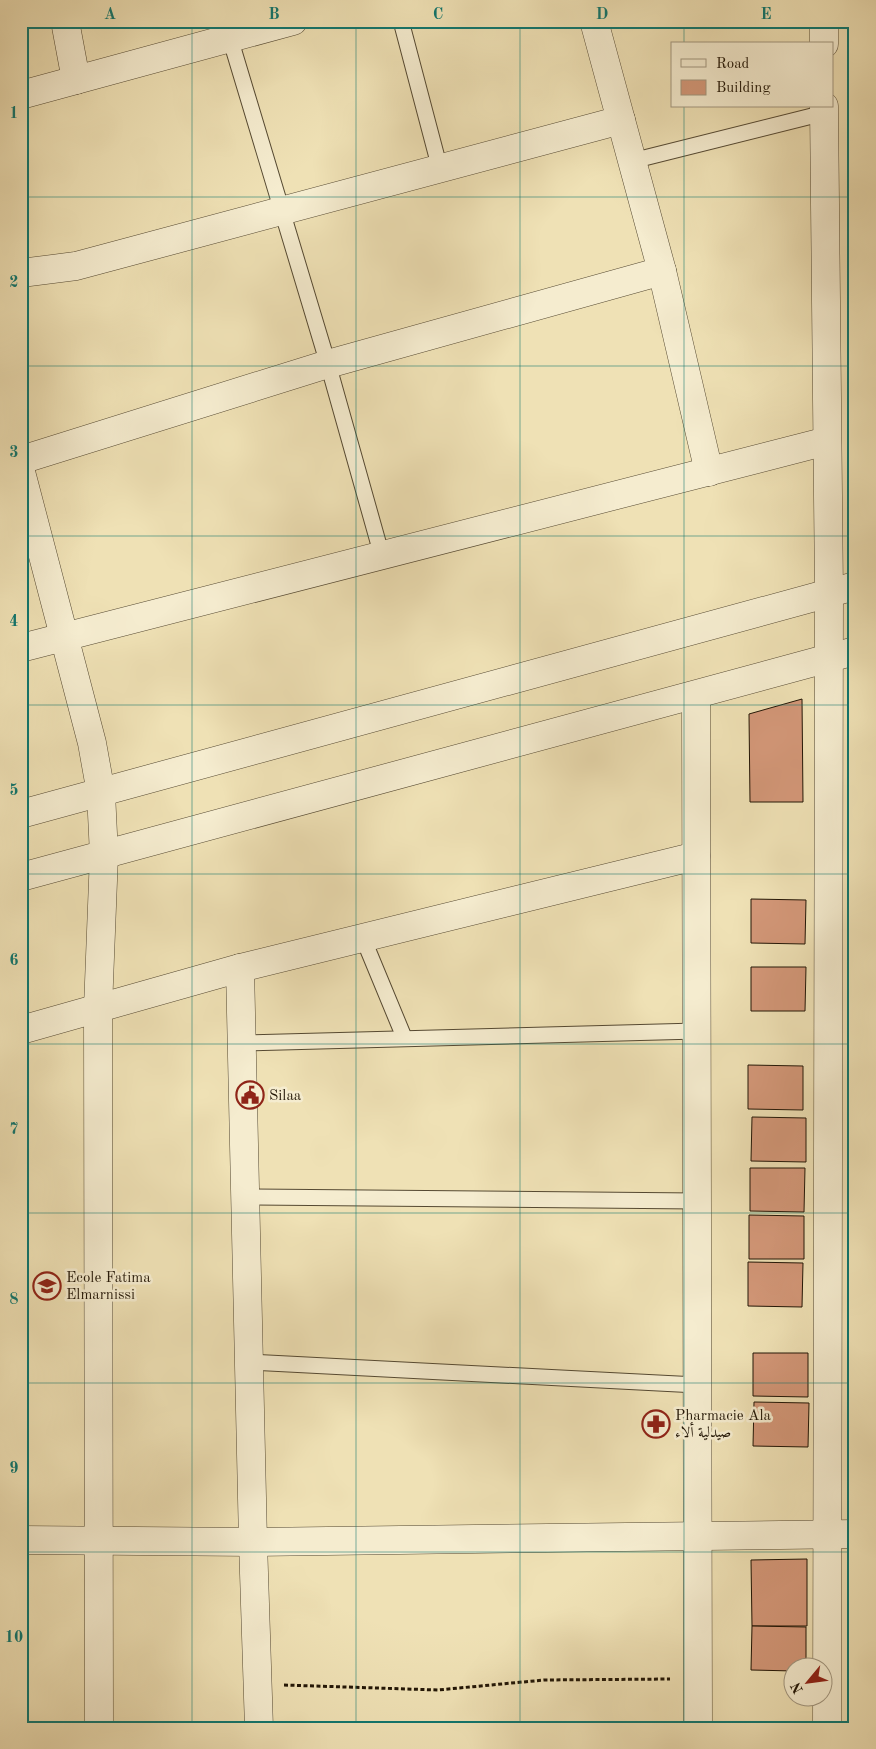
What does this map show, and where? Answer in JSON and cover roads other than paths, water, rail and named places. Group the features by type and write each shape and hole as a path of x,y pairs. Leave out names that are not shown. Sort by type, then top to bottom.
{"street":[{"path":"65,21 76,80"},
{"path":"21,95 76,80 228,30 293,21"},
{"path":"594,21 662,270 709,472"},
{"path":"824,21 824,42"},
{"path":"824,110 829,593 827,1728"},
{"path":"21,273 76,266 621,120"},
{"path":"21,460 328,364 662,270"},
{"path":"21,648 827,441"},
{"path":"21,472 92,743 100,793 104,855 98,1008 99,1728"},
{"path":"21,814 855,586"},
{"path":"21,877 696,696 855,651"},
{"path":"696,696 698,1728"},
{"path":"21,1030 240,968 696,856"},
{"path":"240,968 259,1728"},
{"path":"21,1540 253,1542 855,1534"}],"lane":[{"path":"402,21 440,169"},
{"path":"228,30 328,364 382,556"},
{"path":"632,161 824,110"},
{"path":"363,938 404,1037"},
{"path":"242,1043 404,1037 697,1031"},
{"path":"245,1197 697,1201"},
{"path":"249,1362 697,1385"}],"place":[{"name":"Silaa","path":"250,1095"},
{"name":"Ecole Fatima Elmarnissi","path":"47,1286"},
{"name":"Pharmacie Ala صيدلية ألاء","path":"656,1424"}]}
